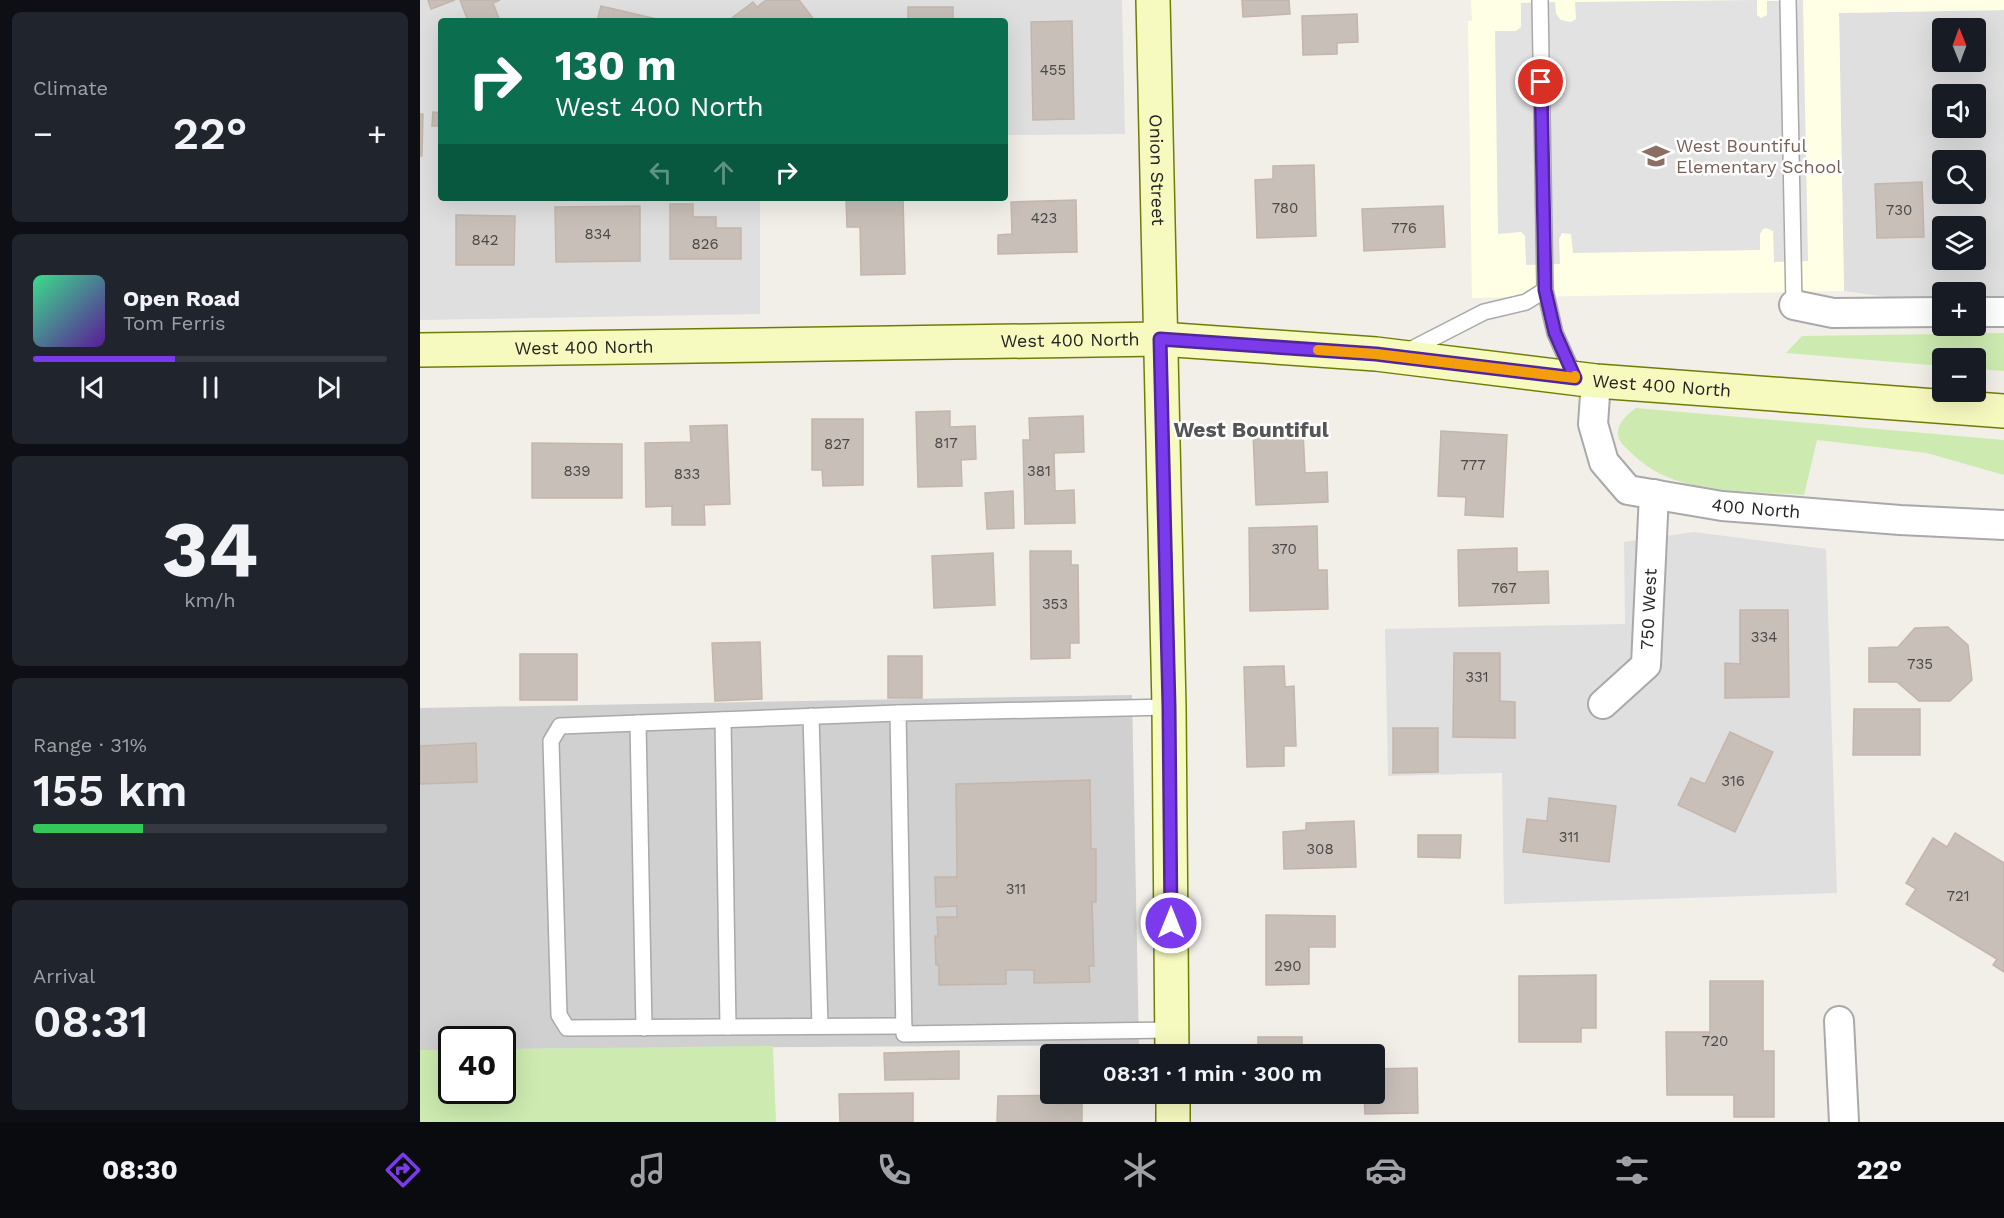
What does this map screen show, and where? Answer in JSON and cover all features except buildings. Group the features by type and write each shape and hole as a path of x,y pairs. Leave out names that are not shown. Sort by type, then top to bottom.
{"street":[{"name":"Onion Street","path":"1153,0 1169,707 1172,1042"},
{"path":"1794,305 1833,313 1932,312"},
{"path":"1986,312 2004,312"},
{"name":"West 400 North","path":"420,350 1160,339 1398,356 1586,379 2004,411"},
{"name":"400 North","path":"1586,379 1593,424 1604,462 1628,490 1722,506 1900,520 2004,525"},
{"name":"750 West","path":"1604,704 1646,665 1654,494"},
{"path":"1839,1020 1844,1122"},
{"path":"1173,1104 1173,1122"}],"lane":[{"path":"1540,0 1545,290 1555,333 1586,379"},
{"path":"1788,0 1794,305"},
{"path":"1398,356 1484,312 1526,302 1545,290"},
{"path":"904,1026 567,1028 559,1015 551,741 560,726 898,713 1169,707"},
{"path":"898,713 904,1034 1172,1042"},
{"path":"811,716 820,1026"},
{"path":"723,720 728,1027"},
{"path":"638,723 644,1028"}],"shaded area":[{"path":"420,0 1122,0 1125,134 1008,135 1008,18 438,18 438,201 760,201 760,314 420,320"},
{"name":"West Bountiful Elementary School","path":"1471,0 2004,0 2004,10 1839,13 1844,291 1472,298 1468,21 1472,21"},
{"name":"West Bountiful Elementary School","path":"1757,0 1757,15 1761,18 1767,15 1767,1 1803,0 1808,261 1774,262 1773,231 1766,228 1760,234 1760,250 1573,253 1571,234 1562,233 1559,239 1560,264 1526,265 1525,236 1521,232 1498,234 1495,31 1516,31 1521,27 1521,3 1555,2 1559,18 1571,22 1576,19 1575,2"},
{"path":"2004,10 2004,299 1986,299 1986,282 1932,282 1932,299 1902,299 1844,291 1839,13"},
{"path":"1694,532 1826,549 1837,893 1504,904 1502,773 1388,776 1385,629 1625,624 1624,542"},
{"path":"1132,695 1139,1044 516,1049 516,1026 438,1026 438,1050 420,1050 420,708"}],"green space":[{"path":"1986,333 2004,333 2004,371 1986,370 1986,348 1932,348 1932,365 1786,353 1802,336 1932,334 1932,336 1986,336"},
{"path":"1636,408 2004,440 2004,475 1927,453 1817,440 1804,495 1748,492 1688,484 1655,471 1638,459 1619,440 1620,424"},
{"path":"773,1046 776,1122 420,1122 420,1050 438,1050 438,1104 516,1104 516,1049"}],"slow traffic":[{"path":"1318,350 1376,354 1575,378 1575,376"}],"place":[{"name":"West Bountiful Elementary School","path":"1656,156"}],"district":[{"name":"West Bountiful","path":"1251,430"}],"route":[{"path":"1171,923 1169,707 1160,339 1376,354 1575,378 1555,333 1545,290 1541,82"}]}
